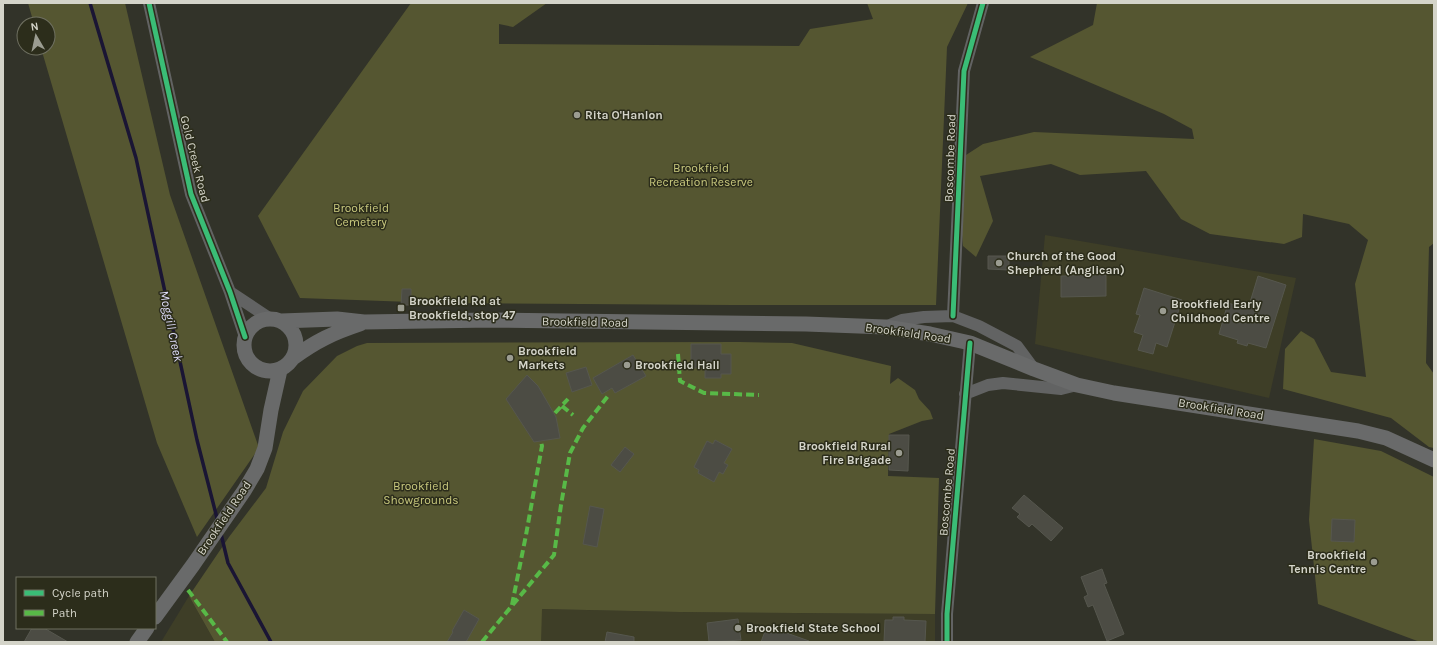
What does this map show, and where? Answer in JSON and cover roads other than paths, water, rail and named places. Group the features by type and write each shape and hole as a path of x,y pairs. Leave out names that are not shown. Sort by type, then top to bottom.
{"main road":[{"name":"Brookfield Road","path":"276,320 337,319 364,322 491,320 806,324 885,327 930,334 970,343 1077,385 1114,393 1358,431 1386,438 1434,460"},
{"path":"264,320 276,320 288,326 295,337 296,350 288,365 280,370 272,372 263,371 255,367 245,354 245,337 250,329 256,324 264,320"},
{"name":"Brookfield Road","path":"293,358 334,332 364,322"},
{"name":"Brookfield Road","path":"156,616 244,491 257,470 265,448 271,410 280,370"},
{"name":"Brookfield Road","path":"263,371 271,410"},
{"path":"137,642 146,629"}],"street":[{"name":"Gold Creek Road","path":"149,3 192,194 230,292 245,337"},
{"name":"Boscombe Road","path":"953,316 964,71 982,3"},
{"path":"230,292 276,320"},
{"path":"885,327 902,320 924,317 953,316 979,326 1017,346 1034,369"},
{"name":"Boscombe Road","path":"947,642 947,614 970,343"},
{"path":"965,394 988,385 1003,383 1061,389 1077,385"}],"waterway":[{"name":"Moggill Creek","path":"90,3 136,158 197,440 218,522"},
{"name":"Moggill Creek","path":"221,534 228,563 271,642"}],"place":[{"name":"Rita O'Hanlon","path":"577,115"},
{"name":"Church of the Good Shepherd (Anglican)","path":"999,263"},
{"name":"Brookfield Rd at Brookfield, stop 47","path":"401,308"},
{"name":"Brookfield Early Childhood Centre","path":"1163,311"},
{"name":"Brookfield Markets","path":"510,358"},
{"name":"Brookfield Hall","path":"627,365"},
{"name":"Brookfield Rural Fire Brigade","path":"899,453"},
{"name":"Brookfield Tennis Centre","path":"1374,562"},
{"name":"Brookfield State School","path":"738,628"}],"park label":[{"name":"Brookfield Recreation Reserve","path":"701,175"},
{"name":"Brookfield Cemetery","path":"361,215"},
{"name":"Brookfield Showgrounds","path":"421,493"}]}
